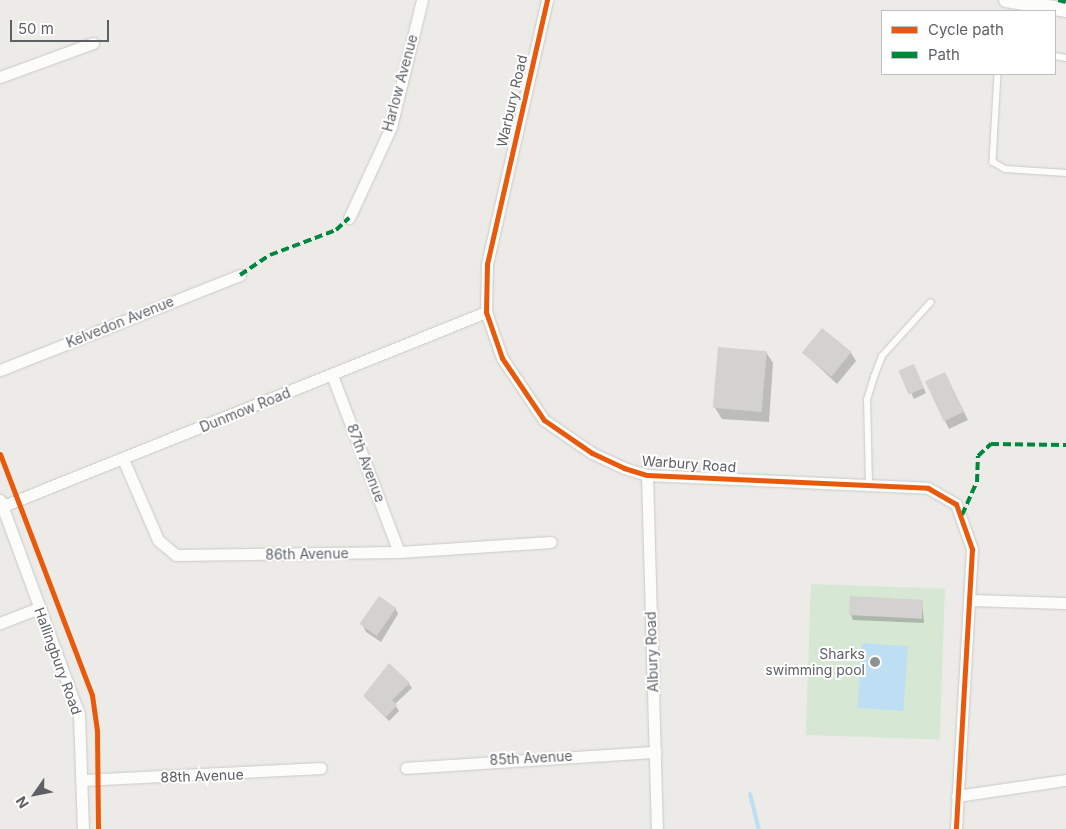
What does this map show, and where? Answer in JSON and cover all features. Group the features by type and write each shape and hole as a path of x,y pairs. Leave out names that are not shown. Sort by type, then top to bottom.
{"street":[{"name":"Harlow Avenue","path":"349,218 391,127 422,0"},
{"name":"Warbury Road","path":"548,0 488,257 486,312 513,379 544,420 592,453 647,475 928,488 956,504 972,549 956,829"},
{"path":"1006,0 1066,10"},
{"path":"0,77 93,43"},
{"name":"Kelvedon Avenue","path":"0,370 240,275"},
{"name":"Dunmow Road","path":"1,503 123,459 486,312"},
{"name":"87th Avenue","path":"332,375 399,552"},
{"name":"86th Avenue","path":"123,459 158,540 176,555 399,552 551,542"},
{"name":"Albury Road","path":"647,475 657,829"},
{"name":"Hallingbury Road","path":"1,503 78,715 83,780 83,829"},
{"path":"969,600 1066,603"},
{"path":"0,623 39,608"},
{"name":"85th Avenue","path":"406,768 656,752"},
{"name":"88th Avenue","path":"83,780 287,773 321,768"},
{"path":"957,796 1066,780"}],"lane":[{"path":"998,75 993,162 1005,169 1066,173"},
{"path":"869,485 867,400 874,377 882,356 930,303"}],"green space":[{"name":"Sharks swimming pool","path":"811,584 945,589 940,740 806,735"}],"water":[{"path":"862,643 908,646 903,711 857,708"}],"building":[{"path":"822,328 852,352 831,377 802,353"},
{"path":"718,347 767,351 761,412 713,408"},
{"path":"914,364 924,388 909,395 898,371"},
{"path":"945,372 964,412 944,421 925,381"},
{"path":"379,596 396,608 377,636 359,624"},
{"path":"850,596 923,600 922,619 849,615"},
{"path":"389,663 410,683 392,700 397,705 386,717 363,696"}],"waterway":[{"path":"750,794 759,829"}],"marked path":[{"path":"1058,0 1066,2"},
{"path":"240,275 270,255 336,230 349,218"},
{"path":"962,515 977,482 978,456 991,444 1066,445"}],"cycle path":[{"path":"547,0 487,264 486,312 502,358 544,420 592,453 624,468 647,475 928,488 956,504 972,549 956,829"},
{"path":"0,454 92,695 97,732 98,829"}],"place":[{"name":"Sharks swimming pool","path":"875,662"}]}
